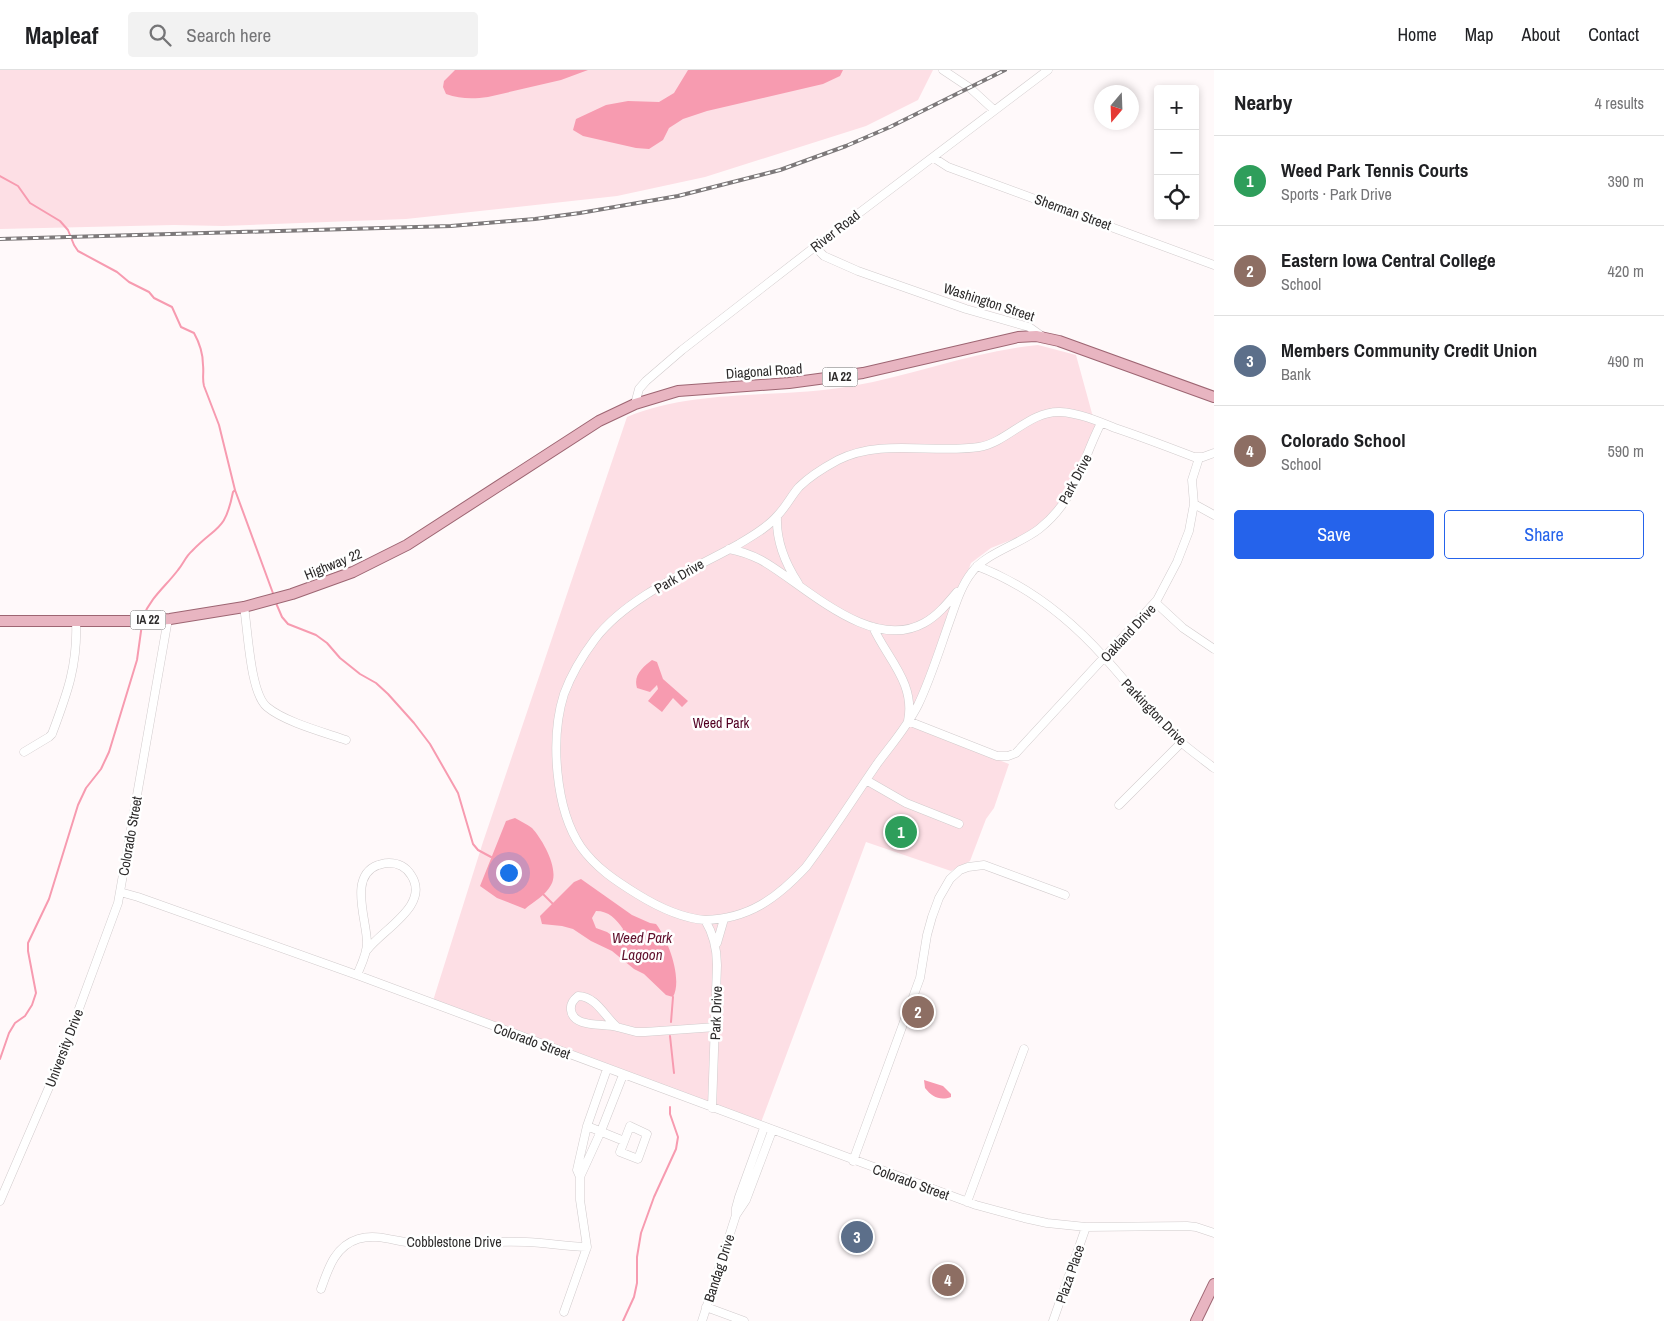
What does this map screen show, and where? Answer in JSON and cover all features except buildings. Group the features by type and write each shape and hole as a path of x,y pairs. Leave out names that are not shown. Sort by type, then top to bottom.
{"main road":[{"name":"Washington Street","path":"1043,337 1059,341 1214,397"},
{"name":"Diagonal Road","path":"634,404 678,392 790,383 863,373 1004,339 1043,337"},
{"name":"Highway 22","path":"0,621 168,619 244,607 292,594 327,582 382,558 430,530 599,421 634,404"},
{"path":"1196,1321 1213,1287"},
{"path":"1203,1321 1213,1287"}],"street":[{"path":"943,70 970,88 994,110"},
{"name":"River Road","path":"634,404 639,389 657,370 1048,70"},
{"name":"Sherman Street","path":"934,158 948,167 1214,265"},
{"name":"Washington Street","path":"815,247 824,256 858,271 966,309 1030,327 1043,337"},
{"name":"Park Drive","path":"1101,423 1082,470 1058,511 1038,530 977,566 962,587 924,692 908,721 817,852 792,882 762,905 737,916 705,920 683,916 649,901 608,876 587,854 572,832 563,802 557,754 558,726 564,693 582,658 602,630 623,611 685,572 756,534 777,517 792,495 807,479 838,460 861,451 893,448 979,447 998,441 1037,418 1057,412 1074,414 1101,423 1199,458"},
{"path":"1199,458 1214,453"},
{"name":"Oakland Drive","path":"908,721 1002,756 1016,753 1156,603 1190,532 1194,504 1192,480 1199,458"},
{"path":"1194,504 1214,515"},
{"path":"777,517 777,533 780,544 792,573 800,586"},
{"path":"729,549 742,552 760,560 824,603 872,627 894,630 916,627 923,624 943,608 962,587"},
{"name":"Parkington Drive","path":"977,566 1005,578 1042,600 1066,620 1104,658 1164,726 1214,768"},
{"path":"1156,603 1183,628 1214,649"},
{"path":"244,607 255,686 264,704 277,714 346,740"},
{"name":"Colorado Street","path":"168,619 120,892 357,976 967,1202 1047,1223 1086,1227 1187,1226 1196,1227 1214,1234"},
{"path":"24,752 49,738 52,734 75,662 76,621"},
{"path":"872,627 878,640 897,666 907,691 910,712 908,721"},
{"path":"907,691 924,692"},
{"path":"1119,805 1182,742"},
{"path":"866,780 906,803 959,824"},
{"path":"357,976 367,950 378,937 407,911 415,898 416,887 410,872 397,864 385,863 374,867 365,875 363,880 360,894 366,927 367,950"},
{"path":"853,1161 920,978 932,917 939,898 950,879 960,870 984,865 1065,894"},
{"name":"University Drive","path":"0,1201 56,1071 120,892"},
{"path":"716,945 724,919"},
{"name":"Park Drive","path":"705,920 711,929 716,945 716,1027 712,1108"},
{"path":"617,1027 601,1009 586,997 578,996 572,1001 571,1012 577,1020 587,1024 603,1024 629,1030 645,1032 716,1027"},
{"path":"967,1202 1024,1049"},
{"path":"564,1312 586,1247 578,1170 587,1126 607,1069"},
{"path":"580,1177 623,1075"},
{"path":"587,1126 624,1140"},
{"name":"Bandag Drive","path":"702,1321 736,1215 746,1200 768,1129"},
{"name":"Plaza Place","path":"1053,1321 1086,1227"},
{"name":"Cobblestone Drive","path":"321,1289 336,1254 347,1244 357,1239 372,1236 414,1244 525,1242 586,1247"},
{"path":"706,1307 744,1321"}],"green space":[{"path":"0,70 933,70 918,100 866,126 705,177 617,196 406,219 223,226 174,225 0,229"},
{"name":"Weed Park","path":"1038,345 1076,355 1096,428 1073,485 1053,511 1029,533 991,548 971,563 925,688 908,722 913,726 1009,764 994,808 986,819 970,861 951,871 866,842 760,1125 432,1004 483,842 627,417 654,408 709,398 824,390 852,386 991,352"}],"water":[{"path":"455,70 588,70 561,80 488,97 472,98 446,94 443,87 444,81"},
{"path":"688,70 843,70 840,76 823,84 707,111 683,119 669,128 663,140 649,149 636,148 583,136 573,130 576,119 606,105 628,101 659,102 674,93"},
{"path":"652,660 657,662 663,679 688,701 682,707 673,698 662,712 648,701 658,689 657,685 650,692 637,688 636,679 638,675"},
{"path":"515,818 532,828 536,833 549,855 553,871 553,879 549,889 525,909 497,898 480,886 506,821"},
{"name":"Weed Park Lagoon","path":"581,879 632,915 656,924 665,939 673,959 676,989 673,997 666,995 644,974 634,969 612,951 591,941 573,929 542,924 540,916 574,882","holes":["596,911 605,912 618,922 623,929 620,939 596,928 592,918"]},
{"path":"924,1080 943,1086 951,1094 951,1097 943,1099 933,1096 925,1088"}],"waterway":[{"path":"0,176 18,186 30,203 60,221 68,230 78,251 117,272 129,282 149,292 154,298 172,307 181,327 194,333 202,357 204,386 219,425 235,490 274,596"},
{"path":"143,617 154,598 188,555 219,527 227,514 235,490"},
{"path":"276,603 282,617 288,624 316,635 327,643 340,658 360,674 376,683 388,694 414,723 430,744 458,793 473,844 478,850 491,857"},
{"path":"0,1059 9,1033 15,1023 25,1016 32,1005 36,993 28,943 49,899 78,805 86,788 101,769 109,752 137,660 142,624"},
{"path":"543,894 553,904"},
{"path":"671,1022 673,997"},
{"path":"670,1036 674,1073"},
{"path":"623,1321 634,1297 637,1283 637,1257 641,1233 654,1197 676,1149 678,1137 670,1114 670,1107"}],"railway":[{"path":"0,239 451,226 580,213 678,196 780,170 846,146 890,127 1005,70"}],"place":[{"name":"Weed Park Tennis Courts","path":"901,832"},
{"name":"Eastern Iowa Central College","path":"918,1012"},
{"name":"Members Community Credit Union","path":"857,1237"},
{"name":"Colorado School","path":"948,1280"}]}
